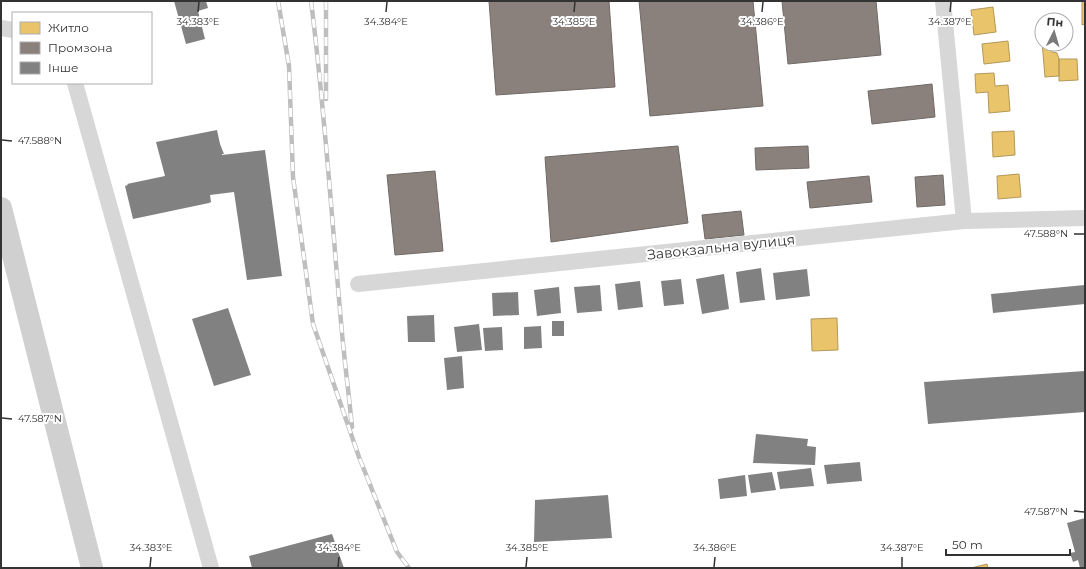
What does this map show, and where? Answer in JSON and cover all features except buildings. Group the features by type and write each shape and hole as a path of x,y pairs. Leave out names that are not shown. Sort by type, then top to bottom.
{"main road":[{"path":"1,208 92,568"}],"street":[{"path":"943,1 964,222"},
{"path":"1,28 12,30"},
{"path":"75,84 211,568"},
{"name":"Завокзальна вулиця","path":"358,284 964,222 1085,218"}],"railway":[{"path":"278,1 289,66 293,177 313,324 359,457 397,552 409,568"},
{"path":"311,1 352,427"},
{"path":"326,1 326,99"}]}
